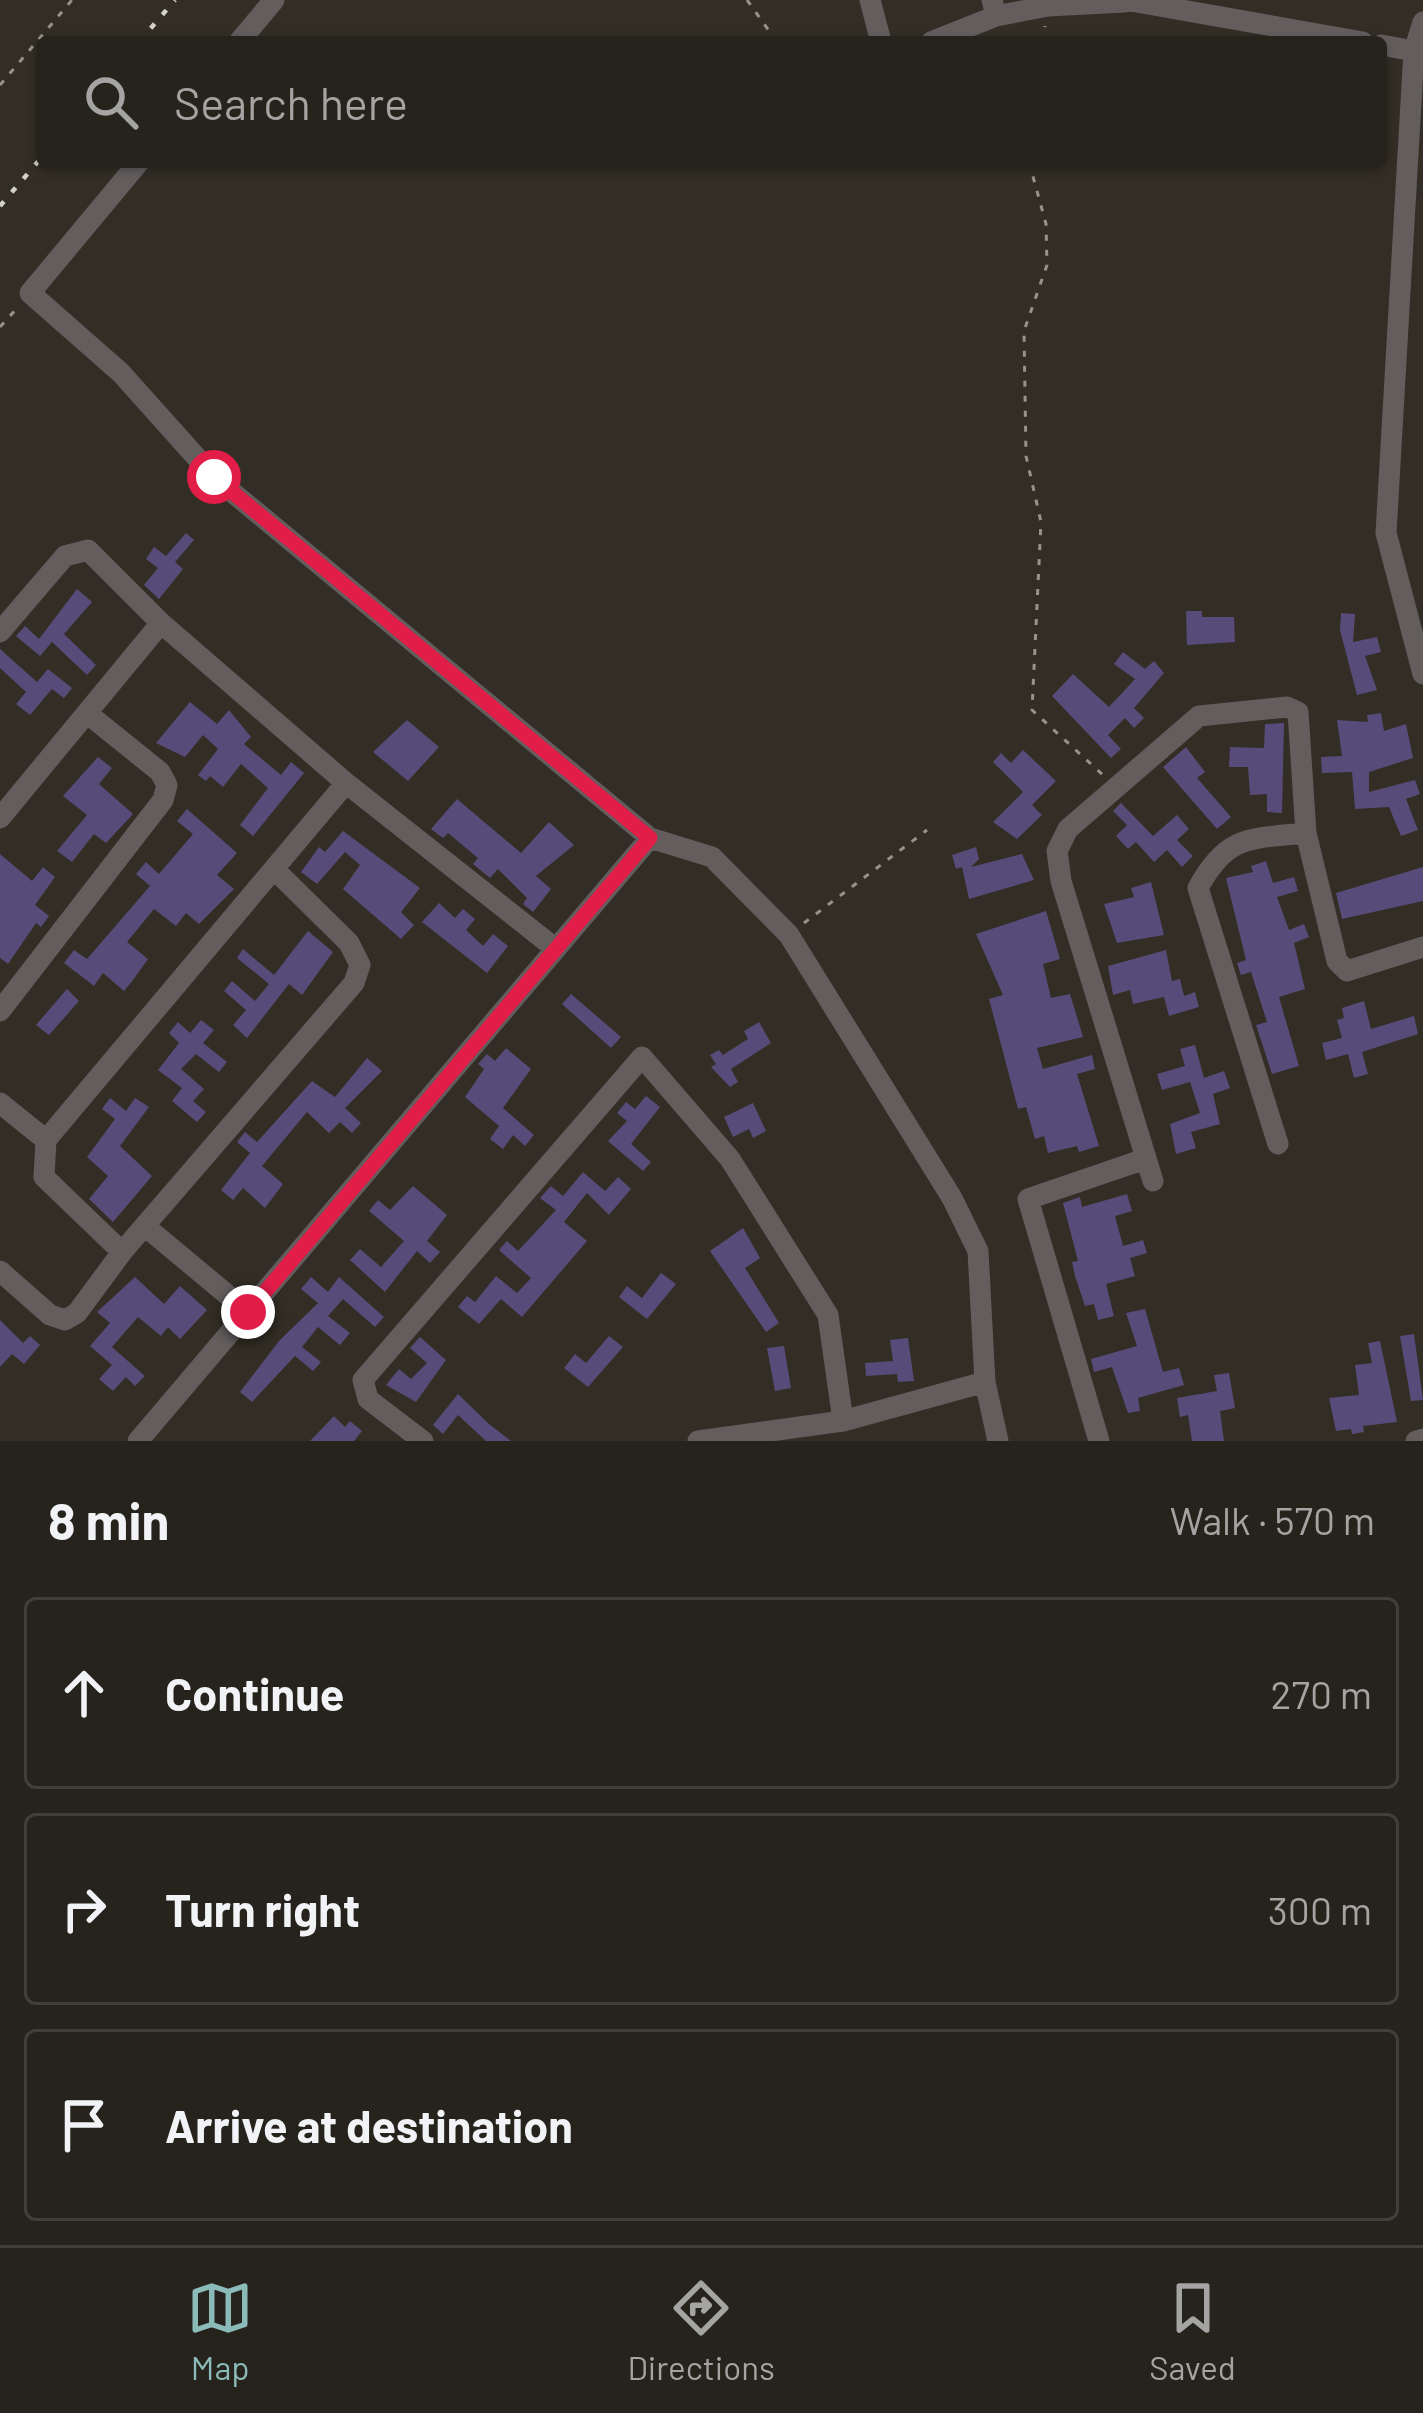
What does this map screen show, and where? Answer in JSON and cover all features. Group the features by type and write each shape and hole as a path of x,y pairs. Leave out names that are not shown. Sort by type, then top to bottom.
{"street":[{"path":"244,36 274,0"},
{"path":"870,0 879,36"},
{"path":"942,36 994,8 1125,1 1328,36"},
{"path":"1423,22 1414,50 1399,250 1386,532 1423,674"},
{"path":"1387,46 1414,50"},
{"path":"134,168 30,293 121,373 214,477 650,838 712,857 789,934 952,1198 978,1251 985,1382 998,1441"},
{"path":"1399,250 1423,244"},
{"path":"0,632 76,549 88,550 161,623 346,783 556,949"},
{"path":"0,818 161,623"},
{"path":"1099,1441 1028,1199 1149,1170 1061,880 1057,851 1068,829 1199,716 1287,706 1298,712 1302,724 1306,832 1337,961 1347,971 1423,947"},
{"path":"0,1011 163,800 166,785 160,772 88,714"},
{"path":"122,1252 44,1177 46,1140 346,783"},
{"path":"1278,1144 1198,888 1214,859 1239,840 1306,832"},
{"path":"138,1441 650,838"},
{"path":"0,1271 50,1316 65,1320 354,983 360,965 349,943 274,869"},
{"path":"423,1441 368,1399 362,1380 642,1057 730,1159 828,1315 843,1421"},
{"path":"0,1103 46,1140"},
{"path":"146,1227 248,1312"},
{"path":"698,1441 843,1421 985,1382"}],"path":[{"path":"42,36 72,0"},
{"path":"747,0 773,36"},
{"path":"0,85 36,42"},
{"path":"1031,168 1046,224 1048,266 1024,331 1026,456 1041,522 1032,710 1114,785"},
{"path":"0,327 30,293"},
{"path":"789,934 927,830"}],"building":[{"path":"186,533 194,540 175,562 183,569 159,599 144,585 158,568 146,559 154,547 166,556"},
{"path":"77,589 92,602 64,634 96,665 87,675 52,642 40,656 16,636 25,626 39,639"},
{"path":"1186,611 1202,611 1202,617 1234,617 1235,642 1187,645"},
{"path":"1341,613 1355,614 1353,642 1377,637 1381,652 1365,656 1377,690 1357,695 1340,630"},
{"path":"0,649 37,682 48,669 72,688 64,698 52,689 30,715 16,704 26,692 0,668"},
{"path":"1123,652 1145,669 1154,661 1164,673 1134,708 1144,718 1134,728 1125,718 1108,735 1121,749 1111,758 1052,696 1073,674 1109,707 1135,679 1114,664"},
{"path":"190,702 217,724 229,710 251,737 244,744 281,775 291,762 304,773 253,836 240,825 268,788 241,764 223,787 210,776 206,781 198,775 218,749 203,735 185,757 156,743"},
{"path":"1381,713 1384,731 1406,724 1413,758 1369,772 1369,792 1415,780 1420,794 1406,799 1418,830 1401,836 1389,807 1355,809 1352,772 1322,773 1321,757 1342,756 1337,720 1368,722 1367,715"},
{"path":"407,720 439,747 408,781 373,752"},
{"path":"1284,723 1282,813 1267,812 1267,794 1250,795 1248,767 1229,767 1230,747 1264,748 1265,724"},
{"path":"1186,747 1205,772 1197,778 1231,817 1217,829 1163,767"},
{"path":"1023,750 1056,781 1032,805 1042,815 1017,839 993,822 1023,792 993,762 1001,753 1011,763"},
{"path":"98,757 112,768 99,784 133,814 106,843 94,834 72,862 57,851 87,815 63,796"},
{"path":"457,799 521,853 549,822 574,845 536,876 551,889 533,912 523,904 527,898 498,869 490,878 473,864 478,858 448,833 443,838 431,829"},
{"path":"1121,803 1153,836 1177,815 1189,829 1177,840 1193,856 1182,867 1167,850 1154,862 1136,842 1128,849 1116,836 1127,825 1113,811"},
{"path":"187,809 237,853 217,875 234,889 199,924 186,913 176,926 154,909 127,942 148,959 133,980 124,991 103,973 94,986 64,963 74,950 87,959 150,886 136,874 146,862 159,874 193,834 177,821"},
{"path":"343,831 420,888 401,912 414,925 401,939 343,889 360,865 345,852 317,884 301,872 319,847 325,852"},
{"path":"976,847 979,859 971,867 1022,854 1034,880 969,899 962,867 956,869 952,855"},
{"path":"0,854 32,881 43,867 55,877 35,905 49,916 41,927 36,923 8,964 0,958"},
{"path":"1266,861 1273,883 1294,877 1298,891 1277,897 1289,930 1304,924 1309,937 1294,943 1305,989 1279,997 1299,1066 1272,1074 1256,1025 1267,1022 1251,972 1241,975 1237,963 1246,960 1226,878 1253,872 1251,866"},
{"path":"1423,867 1423,901 1342,919 1336,893"},
{"path":"1151,882 1164,935 1117,943 1104,904 1134,897 1131,888"},
{"path":"439,903 455,918 463,909 475,919 466,930 483,946 493,934 508,946 487,973 422,922"},
{"path":"1046,911 1060,959 1043,964 1051,998 1070,994 1083,1037 1037,1048 1043,1069 1092,1055 1095,1069 1077,1074 1099,1146 1079,1152 1077,1146 1048,1153 1044,1136 1035,1139 1026,1107 1018,1109 989,999 1003,995 976,934"},
{"path":"308,931 333,952 302,995 289,984 247,1038 233,1025 246,1010 224,991 232,981 255,1001 269,984 237,958 243,949 274,975"},
{"path":"1166,950 1172,981 1180,979 1184,996 1195,992 1199,1007 1169,1016 1164,997 1133,1004 1130,990 1113,995 1108,966"},
{"path":"67,989 79,1001 49,1035 36,1025"},
{"path":"571,994 621,1037 611,1048 562,1004"},
{"path":"1364,1001 1371,1029 1414,1016 1418,1034 1362,1052 1368,1074 1354,1078 1348,1054 1326,1060 1322,1043 1342,1038 1337,1020 1344,1018 1342,1008"},
{"path":"201,1020 214,1030 203,1043 227,1062 219,1072 196,1054 181,1069 204,1089 193,1101 206,1112 197,1122 172,1101 182,1088 158,1070 179,1043 169,1033 178,1022 190,1033"},
{"path":"759,1022 771,1043 731,1069 738,1082 730,1087 711,1067 716,1064 710,1055 719,1050 723,1055 748,1039 744,1031"},
{"path":"1195,1045 1204,1078 1224,1071 1230,1088 1213,1094 1220,1124 1191,1132 1196,1148 1176,1154 1170,1124 1200,1113 1190,1082 1162,1090 1157,1074 1185,1066 1180,1049"},
{"path":"506,1048 531,1069 503,1108 534,1135 525,1146 513,1135 503,1149 490,1139 499,1126 465,1097 484,1069 478,1064 487,1054 495,1061"},
{"path":"367,1058 382,1071 345,1108 361,1123 352,1133 340,1122 329,1133 307,1112 262,1166 283,1184 265,1208 243,1188 233,1200 221,1190 250,1153 237,1142 245,1132 257,1142 312,1081 335,1097"},
{"path":"646,1096 660,1107 631,1144 651,1162 643,1171 608,1141 627,1121 617,1113 626,1102 635,1109"},
{"path":"110,1098 126,1111 135,1098 149,1107 120,1146 152,1176 113,1222 89,1199 108,1176 87,1157 115,1119 102,1109"},
{"path":"753,1103 766,1131 753,1138 749,1129 733,1137 724,1117"},
{"path":"583,1172 605,1191 618,1177 631,1189 609,1215 587,1193 564,1222 587,1241 522,1317 501,1299 479,1324 458,1307 467,1296 475,1302 496,1276 517,1293 531,1278 499,1250 507,1241 518,1251 556,1210 540,1198 551,1186 563,1196"},
{"path":"413,1186 447,1215 427,1241 440,1252 430,1263 417,1251 385,1292 350,1260 360,1249 381,1267 404,1241 369,1211 378,1200 390,1210"},
{"path":"1127,1194 1132,1211 1115,1216 1123,1246 1143,1240 1147,1253 1130,1258 1135,1276 1106,1284 1114,1316 1098,1320 1094,1304 1085,1306 1075,1276 1072,1262 1078,1261 1063,1203 1080,1197 1082,1207"},
{"path":"743,1228 760,1258 745,1268 779,1323 766,1332 710,1251"},
{"path":"661,1273 676,1284 647,1319 619,1297 627,1286 642,1298"},
{"path":"135,1277 164,1304 180,1286 207,1310 180,1339 168,1327 161,1336 138,1317 112,1347 145,1376 135,1386 126,1377 113,1391 99,1379 112,1365 90,1346 110,1323 97,1312"},
{"path":"311,1277 328,1292 339,1277 384,1317 375,1327 343,1299 328,1316 350,1333 340,1345 318,1327 302,1347 321,1362 313,1371 295,1356 252,1402 240,1392 279,1341 318,1303 301,1289"},
{"path":"1145,1309 1163,1372 1179,1368 1184,1385 1138,1398 1140,1411 1128,1413 1112,1367 1094,1372 1091,1359 1137,1346 1126,1313"},
{"path":"0,1320 23,1343 30,1336 40,1345 24,1364 12,1354 0,1367"},
{"path":"1414,1334 1423,1400 1411,1401 1400,1336"},
{"path":"609,1336 623,1347 588,1387 564,1368 575,1354 586,1363"},
{"path":"420,1337 446,1360 416,1402 386,1385 399,1369 411,1379 427,1363 410,1348"},
{"path":"908,1338 914,1381 898,1382 897,1374 866,1376 865,1363 893,1361 890,1340"},
{"path":"1380,1341 1397,1422 1363,1426 1364,1432 1352,1434 1351,1429 1336,1431 1329,1398 1359,1395 1355,1365 1372,1363 1368,1343"},
{"path":"784,1346 791,1388 775,1391 767,1348"},
{"path":"1229,1373 1235,1408 1220,1411 1224,1441 1192,1441 1188,1415 1180,1417 1177,1398 1217,1391 1214,1375"},
{"path":"458,1394 511,1441 486,1441 458,1415 443,1434 433,1425"},
{"path":"334,1416 345,1427 350,1421 362,1431 354,1441 310,1441"}],"railway":[{"path":"144,36 175,0"},
{"path":"0,206 36,164"}],"route":[{"path":"214,477 650,838 248,1312"}]}
